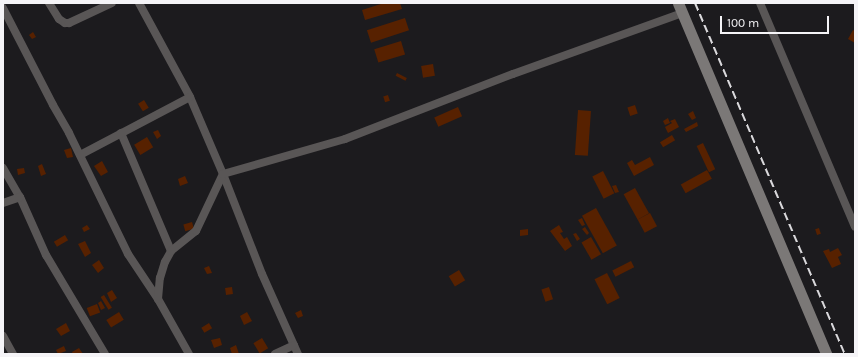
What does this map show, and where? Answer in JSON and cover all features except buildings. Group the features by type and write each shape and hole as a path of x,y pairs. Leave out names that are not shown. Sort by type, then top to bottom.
{"street":[{"path":"49,3 59,19 69,23 112,3"},
{"path":"139,3 190,97 223,174 262,274 298,354"},
{"path":"760,3 855,227"},
{"path":"3,8 80,155 128,254 158,299 189,354"},
{"path":"158,299 160,278 165,262 171,252 196,231 223,174 345,138 680,8 826,354"},
{"path":"80,155 190,97"},
{"path":"121,133 171,252"},
{"path":"3,168 20,197 46,256 105,354"},
{"path":"3,203 20,197"},
{"path":"3,336 13,354"},
{"path":"275,354 294,345"}],"railway":[{"path":"695,3 845,354"}]}
